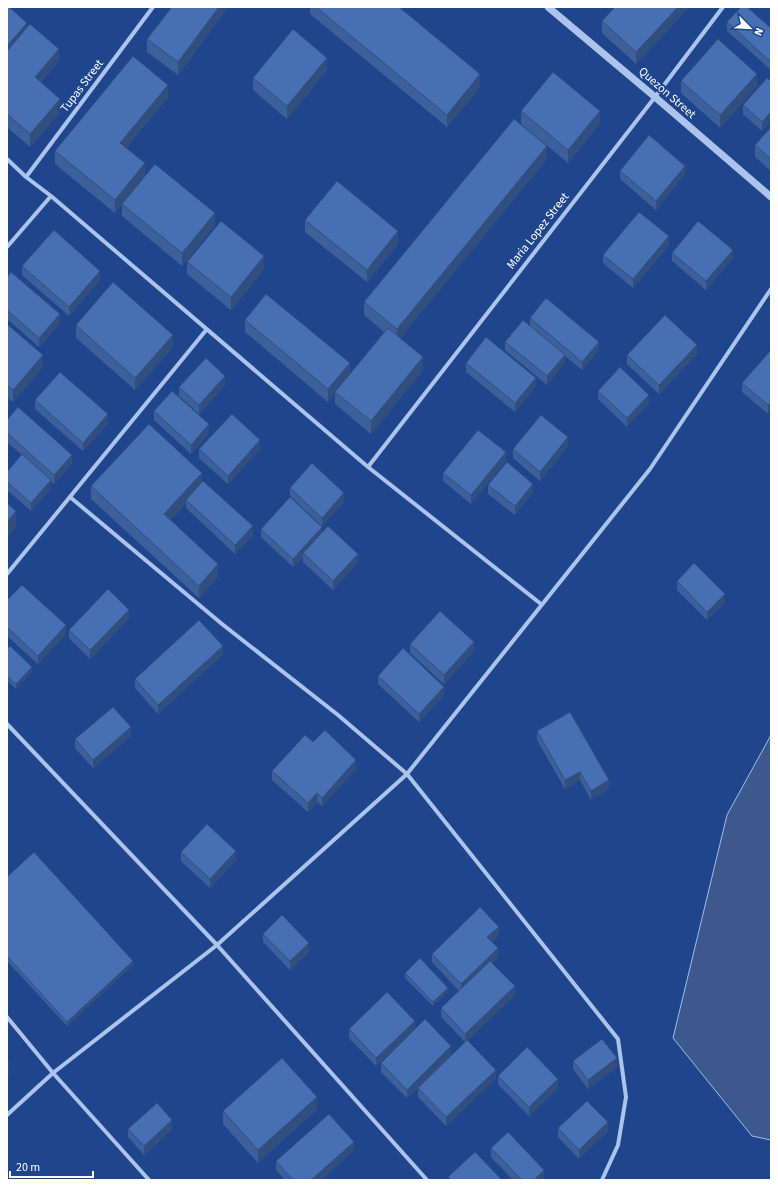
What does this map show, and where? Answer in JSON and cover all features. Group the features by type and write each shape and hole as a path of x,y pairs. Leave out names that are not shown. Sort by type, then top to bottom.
{"street":[{"name":"Tupas Street","path":"26,177 153,7"},
{"name":"Quezon Street","path":"548,7 771,197"},
{"name":"Maria Lopez Street","path":"368,467 723,7"},
{"path":"7,159 26,177 51,196 368,467 541,604"},
{"path":"7,247 51,196"},
{"path":"7,1115 53,1073 217,945 407,774 650,469 771,289"},
{"path":"7,574 207,329"},
{"path":"70,497 222,624 338,715 407,774 618,1039 626,1097 618,1145 602,1180"},
{"path":"7,724 217,945 427,1180"},
{"path":"7,1017 53,1073 149,1180"}],"water":[{"path":"771,735 771,1140 752,1136 673,1038 727,815"}],"building":[{"path":"7,7 9,7 27,23 7,46"},
{"path":"172,7 219,7 178,62 147,39"},
{"path":"316,7 399,7 480,74 447,115"},
{"path":"615,7 678,7 636,52 602,21"},
{"path":"741,7 747,7 771,28 771,62 727,22"},
{"path":"30,24 59,49 35,77 60,99 30,134 7,114 7,51"},
{"path":"293,29 327,58 287,106 253,78"},
{"path":"718,39 757,74 720,115 681,81"},
{"path":"133,56 168,85 120,143 145,163 115,200 55,151"},
{"path":"553,72 600,111 568,150 521,111"},
{"path":"767,78 771,81 771,112 762,122 743,105"},
{"path":"514,119 547,146 397,329 364,302"},
{"path":"771,127 771,159 755,145"},
{"path":"649,135 685,166 656,201 620,171"},
{"path":"155,164 215,213 182,253 122,204"},
{"path":"337,181 398,231 367,270 305,220"},
{"path":"639,212 669,236 633,279 603,255"},
{"path":"221,221 264,256 231,297 187,262"},
{"path":"698,221 733,250 706,281 672,253"},
{"path":"54,230 100,271 69,307 22,266"},
{"path":"11,272 60,314 39,338 7,310 7,277"},
{"path":"113,282 173,335 135,378 76,325"},
{"path":"266,294 350,363 328,389 245,320"},
{"path":"546,298 599,342 582,362 530,318"},
{"path":"665,315 697,345 659,385 627,355"},
{"path":"523,320 565,355 547,376 505,342"},
{"path":"7,324 43,355 13,390 7,385"},
{"path":"388,328 423,357 371,421 335,392"},
{"path":"486,337 536,378 515,403 466,363"},
{"path":"771,350 771,402 768,405 742,383"},
{"path":"206,358 225,376 199,405 179,387"},
{"path":"620,367 649,395 627,418 598,391"},
{"path":"60,372 108,414 83,443 35,400"},
{"path":"172,391 209,424 191,445 154,411"},
{"path":"18,407 72,455 54,475 7,433 7,420"},
{"path":"232,414 260,440 228,476 199,449"},
{"path":"541,415 568,437 540,472 513,449"},
{"path":"149,424 202,473 164,514 218,564 199,586 91,486"},
{"path":"478,430 506,452 471,495 443,473"},
{"path":"22,454 51,480 31,503 7,482 7,472"},
{"path":"507,462 533,484 515,506 488,485"},
{"path":"312,463 344,493 322,518 290,488"},
{"path":"203,481 253,526 235,545 186,500"},
{"path":"290,497 322,527 293,559 261,529"},
{"path":"7,503 16,511 7,522"},
{"path":"328,526 358,554 333,581 303,553"},
{"path":"694,563 725,594 707,612 677,581"},
{"path":"22,585 66,625 38,656 7,627 7,600"},
{"path":"108,589 129,610 90,650 69,630"},
{"path":"440,611 474,642 444,675 410,644"},
{"path":"199,620 223,646 158,705 135,679"},
{"path":"10,646 32,667 16,684 7,676 7,649"},
{"path":"403,648 444,687 419,714 378,676"},
{"path":"113,707 131,727 93,760 75,739"},
{"path":"570,712 609,780 591,791 580,772 565,780 537,731"},
{"path":"325,730 356,760 322,798 317,793 308,803 272,771 305,735 313,742"},
{"path":"207,824 236,851 210,879 181,852"},
{"path":"34,852 133,961 67,1022 7,956 7,877"},
{"path":"480,907 499,927 487,937 498,948 461,984 432,954"},
{"path":"282,915 309,943 290,961 263,934"},
{"path":"420,958 448,988 433,1002 405,973"},
{"path":"490,961 515,986 465,1034 441,1008"},
{"path":"387,992 415,1021 376,1058 349,1029"},
{"path":"425,1019 451,1046 407,1090 381,1063"},
{"path":"602,1039 617,1058 588,1080 573,1061"},
{"path":"467,1040 496,1070 446,1117 418,1088"},
{"path":"527,1047 558,1079 529,1107 498,1076"},
{"path":"282,1058 317,1097 258,1150 223,1111"},
{"path":"587,1101 608,1122 579,1150 558,1128"},
{"path":"157,1103 172,1120 144,1146 128,1129"},
{"path":"329,1114 354,1142 311,1180 293,1180 276,1161"},
{"path":"508,1132 544,1170 534,1180 522,1180 491,1148"},
{"path":"475,1152 502,1180 451,1180 448,1177"}]}
